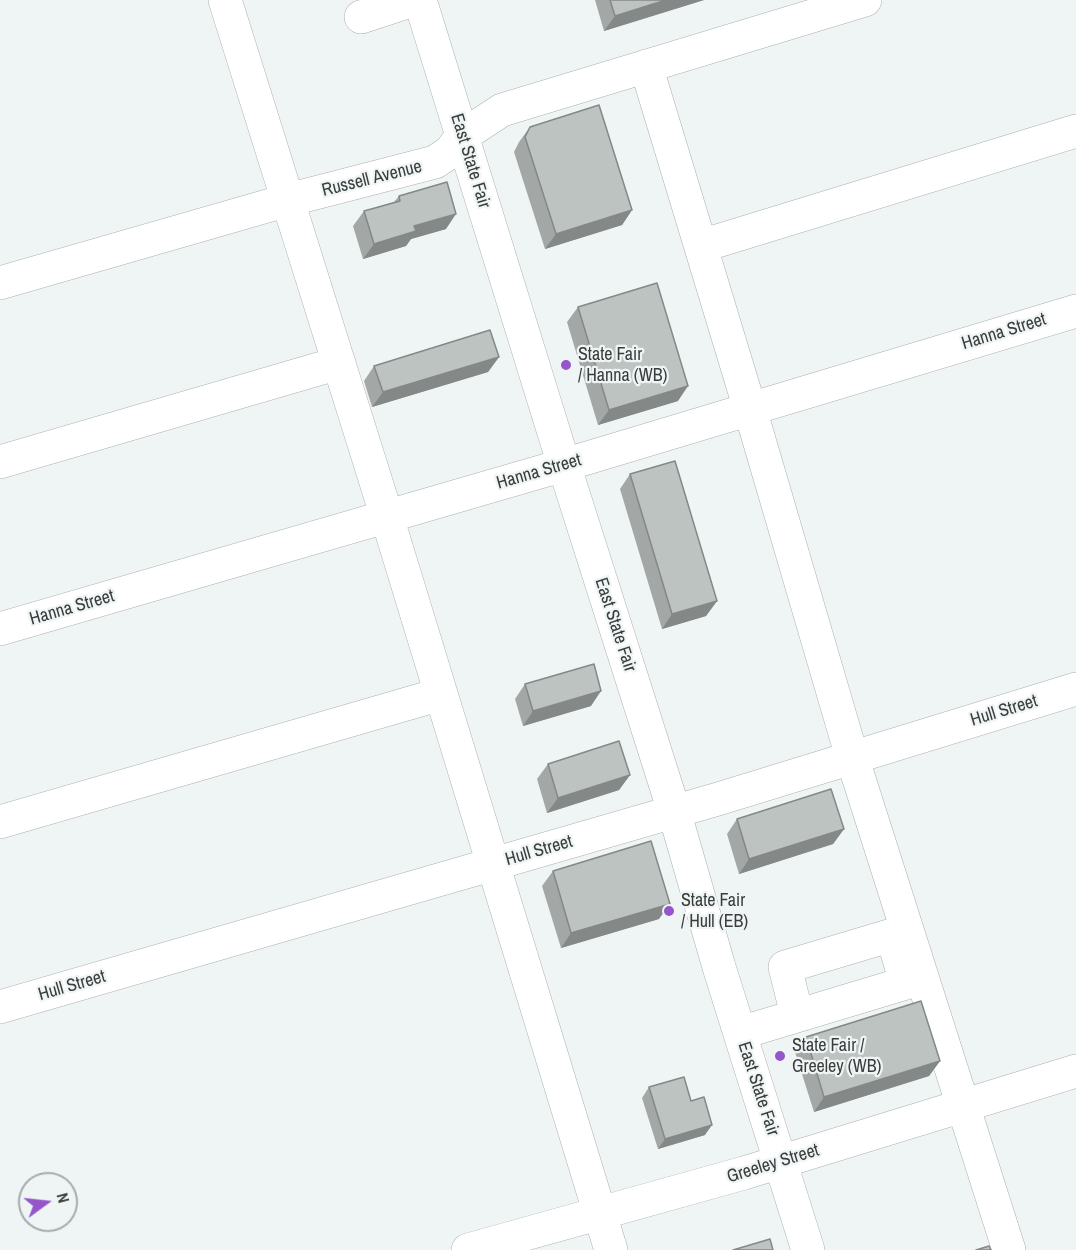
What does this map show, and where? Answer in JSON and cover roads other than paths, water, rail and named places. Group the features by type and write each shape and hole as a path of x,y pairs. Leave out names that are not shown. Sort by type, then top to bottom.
{"street":[{"path":"225,0 387,516 611,1250"},
{"path":"361,17 413,0"},
{"name":"East State Fair","path":"420,0 674,811 698,899 808,1250"},
{"name":"Russell Avenue","path":"0,283 288,200 435,162 450,152 462,136 502,110 865,0"},
{"path":"646,66 852,757 1009,1250"},
{"path":"701,246 1076,131"},
{"name":"Hanna Street","path":"0,629 564,465 1076,310"},
{"path":"0,462 339,363"},
{"name":"Hull Street","path":"0,1007 718,799 1076,689"},
{"path":"0,822 441,694"},
{"path":"740,1033 797,1015"},
{"name":"Greeley Street","path":"468,1250 599,1215 1076,1071"}],"place":[{"name":"State Fair / Hanna (WB)","path":"566,365"},
{"name":"State Fair / Hull (EB)","path":"669,911"},
{"name":"State Fair / Greeley (WB)","path":"780,1056"}]}
